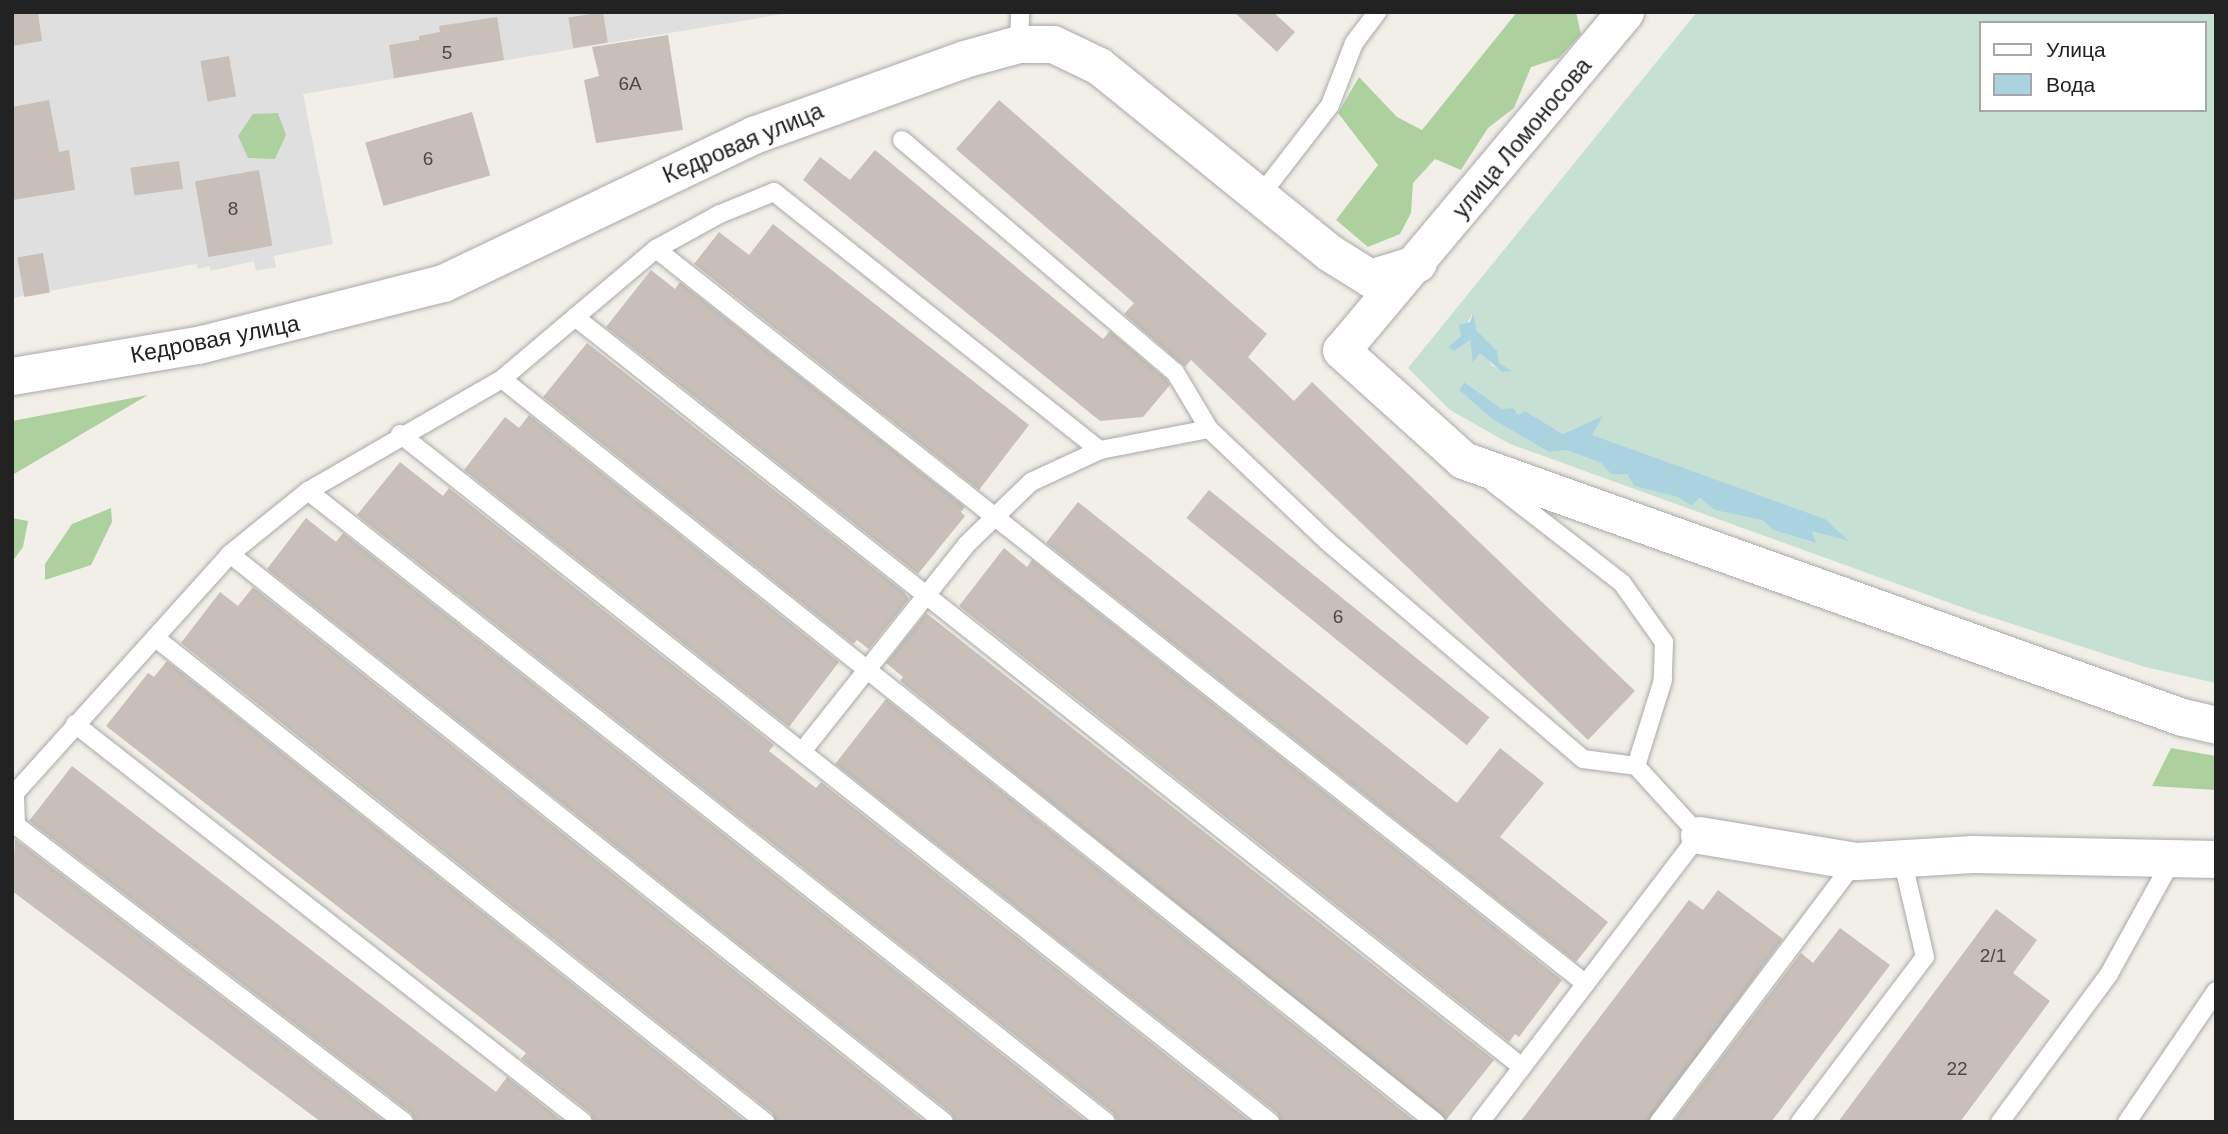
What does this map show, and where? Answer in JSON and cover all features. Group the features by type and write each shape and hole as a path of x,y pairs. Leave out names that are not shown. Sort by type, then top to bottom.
{"street":[{"name":"улица Ломоносова","path":"1463,460 1341,350 1418,263 1625,12"},
{"name":"Кедровая улица","path":"12,376 198,345 443,284 752,135 964,58 1020,28 1099,66 1330,253 1370,278 1418,263"},
{"path":"1463,460 2169,712 2216,725"},
{"path":"1699,835 1856,861 1973,854 2216,859"}],"lane":[{"path":"1261,196 1330,105 1354,43 1377,12"},
{"path":"902,140 1175,372 1209,429 1328,542 1583,758 1636,766 1699,835 1480,1122"},
{"path":"404,1122 16,825 16,793 75,724 157,639 230,554 309,491 400,434 502,379 656,249 720,214 774,192 1100,450"},
{"path":"656,249 993,519 1586,984"},
{"path":"575,317 1522,1067"},
{"path":"502,379 1435,1122"},
{"path":"804,749 927,594 993,519 1031,481 1100,450 1209,429"},
{"path":"400,434 804,749 1270,1122"},
{"path":"1463,460 1622,583 1664,642 1663,680 1636,766"},
{"path":"309,491 1106,1122"},
{"path":"230,554 944,1122"},
{"path":"157,639 765,1122"},
{"path":"75,724 583,1122"},
{"path":"1800,1122 1925,957 1902,858"},
{"path":"2000,1122 2109,974 2174,858"},
{"path":"1659,1122 1856,861"},
{"path":"2127,1122 2216,991"}],"shaded area":[{"path":"12,12 795,12 303,94 333,244 274,256 276,267 256,271 254,261 211,271 209,266 198,269 196,264 12,298"}],"green space":[{"path":"1517,12 1576,12 1581,34 1559,58 1531,67 1514,108 1488,128 1461,170 1435,159 1413,183 1411,213 1400,234 1368,247 1336,220 1378,165 1338,113 1359,77 1397,117 1422,130"},
{"path":"1697,12 2216,12 2216,683 2145,667 1975,612 1510,444 1450,410 1408,368","holes":["1472,314 1477,331 1498,363 1511,371 1492,366 1486,355 1480,353 1474,362 1470,340 1448,347 1461,336","1464,382 1502,409 1518,415 1525,411 1563,434 1602,417 1591,435 1824,519 1848,540 1811,530 1815,543 1773,530 1762,520 1715,509 1698,498 1692,506 1679,497 1634,486 1627,474 1611,474 1601,463 1566,450 1549,452 1492,419 1459,390"]},
{"path":"278,113 286,135 275,159 248,158 238,136 253,114"},
{"path":"148,395 14,474 12,476 12,421"},
{"path":"111,508 112,522 91,565 45,580 45,564 72,524"},
{"path":"12,518 28,521 23,547 12,562"},
{"path":"2171,748 2216,756 2216,790 2152,786"}],"water":[{"path":"1473,313 1477,331 1497,351 1499,363 1512,371 1502,372 1480,353 1473,363 1470,340 1454,351 1448,347 1461,336 1459,325 1470,322"},
{"path":"1464,382 1502,409 1513,408 1518,415 1525,411 1563,434 1603,416 1592,435 1825,519 1849,541 1812,531 1816,543 1773,530 1762,520 1715,510 1699,498 1692,506 1678,497 1634,486 1627,474 1611,474 1601,463 1566,450 1549,452 1492,419 1459,390"}],"building":[{"path":"12,12 38,12 42,41 12,46"},
{"path":"603,12 608,43 573,48 568,17"},
{"path":"1234,12 1273,12 1295,32 1277,52"},
{"path":"497,17 504,60 394,78 389,45 419,40 419,36 440,32 439,26"},
{"path":"668,35 683,130 596,143 584,80 599,76 592,47"},
{"path":"229,56 236,96 208,101 200,61"},
{"path":"49,100 59,152 69,150 75,190 12,200 12,107"},
{"path":"999,100 1267,334 1248,357 1294,401 1312,382 1635,691 1588,740 1191,360 1185,367 1124,314 1134,303 956,149"},
{"path":"472,112 490,175 383,206 365,143"},
{"path":"875,150 1103,339 1110,331 1166,379 1170,385 1143,417 1100,421 803,180 820,157 850,180"},
{"path":"179,161 183,189 134,196 130,168"},
{"path":"259,170 272,246 208,257 195,181"},
{"path":"773,224 1029,425 979,490 694,264 719,232 749,255"},
{"path":"43,253 50,292 24,297 17,258"},
{"path":"651,270 675,289 680,282 965,507 961,512 965,516 918,574 606,327"},
{"path":"587,343 904,592 909,599 869,649 857,640 853,644 543,397"},
{"path":"529,415 839,662 789,727 464,470 505,417 519,428"},
{"path":"400,462 443,496 449,488 774,745 769,751 816,788 821,782 1251,1122 1117,1122 1113,1113 357,515"},
{"path":"1209,490 1490,717 1467,745 1186,518"},
{"path":"1078,502 1457,803 1500,748 1544,783 1500,837 1608,922 1576,962 1046,543"},
{"path":"306,518 336,542 343,533 1087,1122 955,1122 951,1113 267,569"},
{"path":"1004,548 1027,567 1032,560 1562,980 1519,1037 1515,1034 1509,1042 959,606"},
{"path":"253,587 925,1122 776,1122 772,1113 181,643 220,592 238,606"},
{"path":"926,613 1494,1060 1446,1120 900,681 903,677 886,663"},
{"path":"167,661 746,1122 594,1122 590,1113 521,1059 526,1053 106,726 148,673 154,677"},
{"path":"886,699 1416,1122 1281,1122 1277,1113 835,764"},
{"path":"72,766 496,1092 507,1077 564,1122 415,1122 411,1113 29,821"},
{"path":"15,839 385,1122 321,1122 12,891"},
{"path":"1718,890 1783,939 1648,1122 1520,1122 1689,900 1703,910"},
{"path":"1996,909 2037,940 2013,973 2050,1001 1960,1122 1838,1122"},
{"path":"1840,928 1890,965 1771,1122 1673,1122 1801,953 1813,963"}]}
